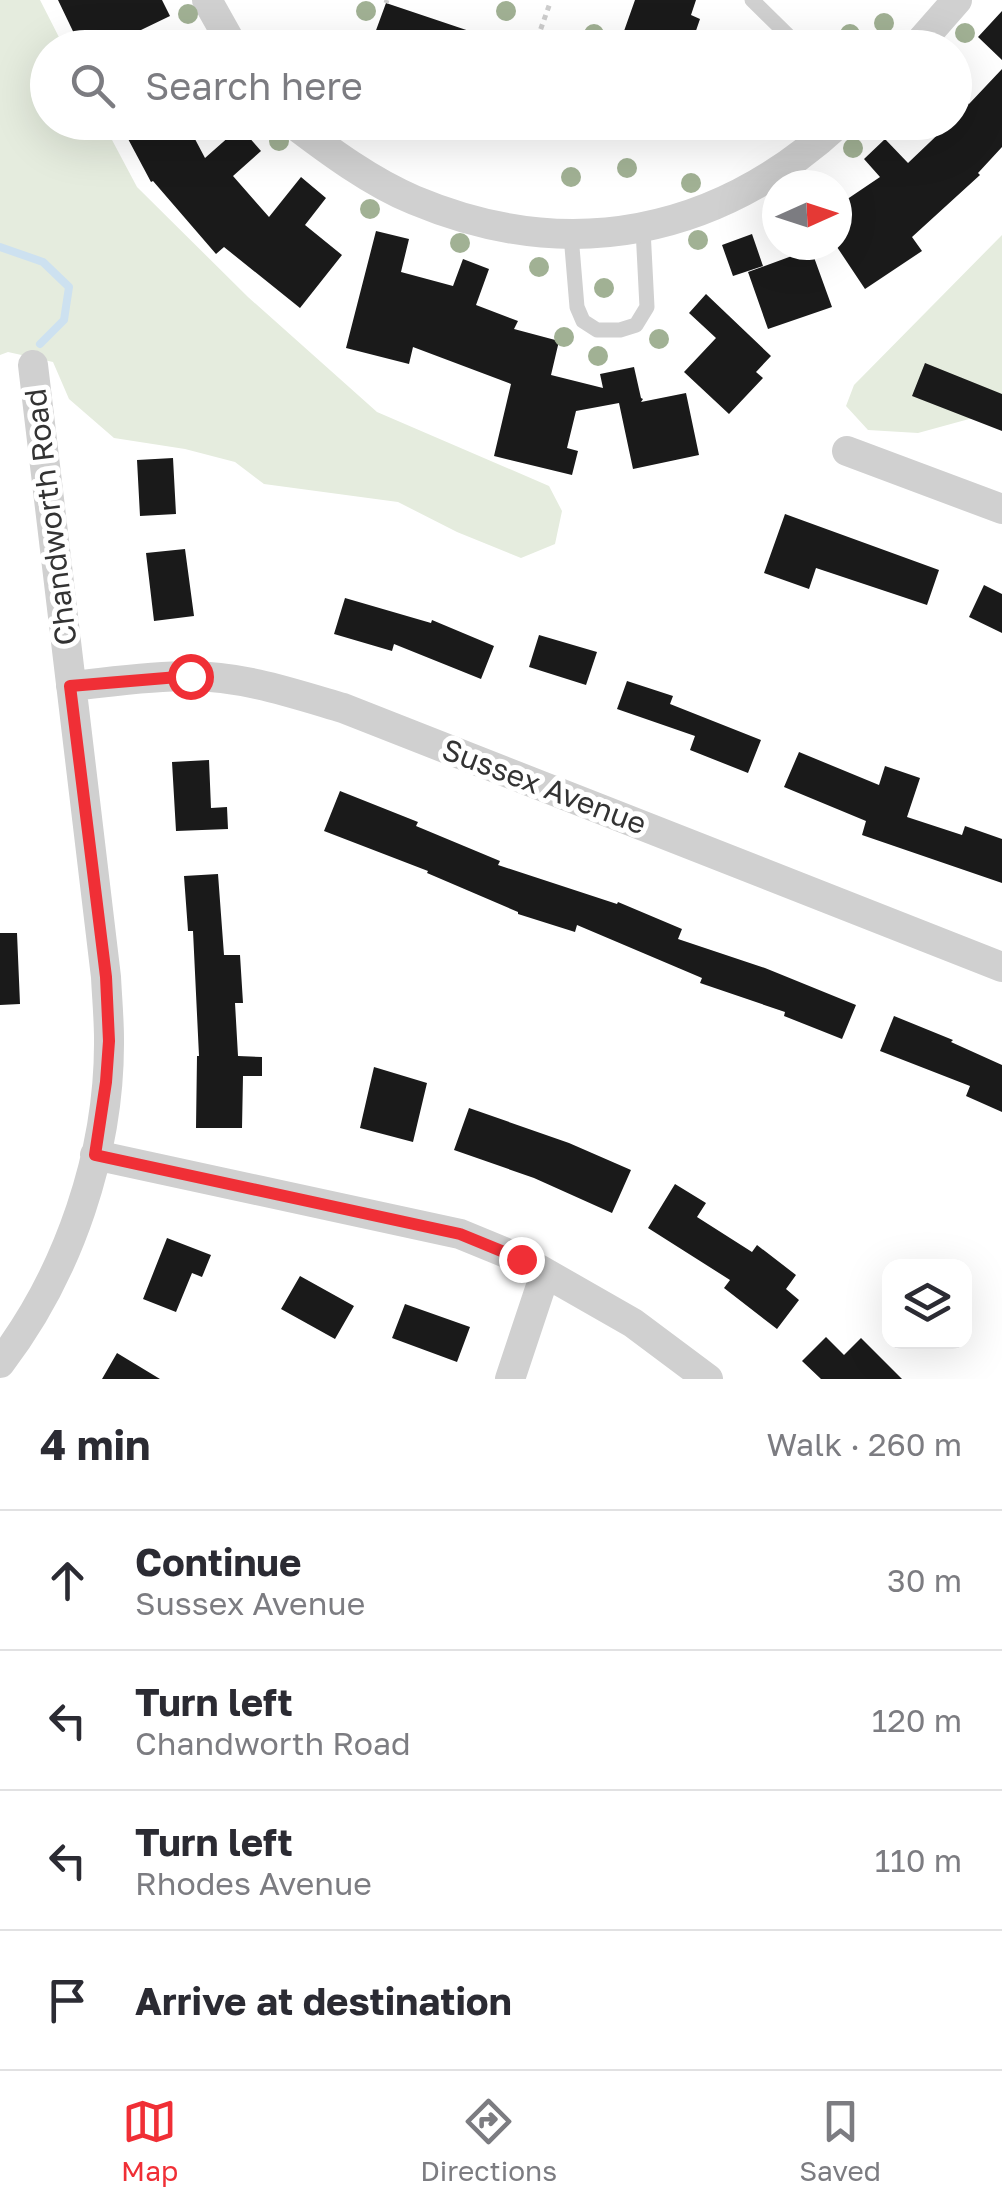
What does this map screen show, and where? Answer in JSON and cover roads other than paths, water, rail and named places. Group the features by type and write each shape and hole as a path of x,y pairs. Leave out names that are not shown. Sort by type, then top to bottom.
{"street":[{"path":"208,0 224,30"},
{"path":"931,30 958,0"},
{"path":"316,140 412,200 472,221 571,235 643,228 705,210 753,188 821,140"},
{"name":"Chandworth Road","path":"0,1363 30,1318 75,1224 95,1155 109,1041 106,977 33,365"},
{"path":"847,451 1002,509"},
{"name":"Sussex Avenue","path":"70,686 190,676 276,688 343,708 1002,967"},
{"path":"95,1155 460,1234 521,1259 633,1323 708,1379"},
{"path":"510,1379 546,1274"}],"lane":[{"path":"752,0 783,30"},
{"path":"571,235 577,307 583,321 597,330 620,330 636,325 647,307 643,228"}],"waterway":[{"path":"0,247 43,262 69,287 64,320 40,344"}]}
